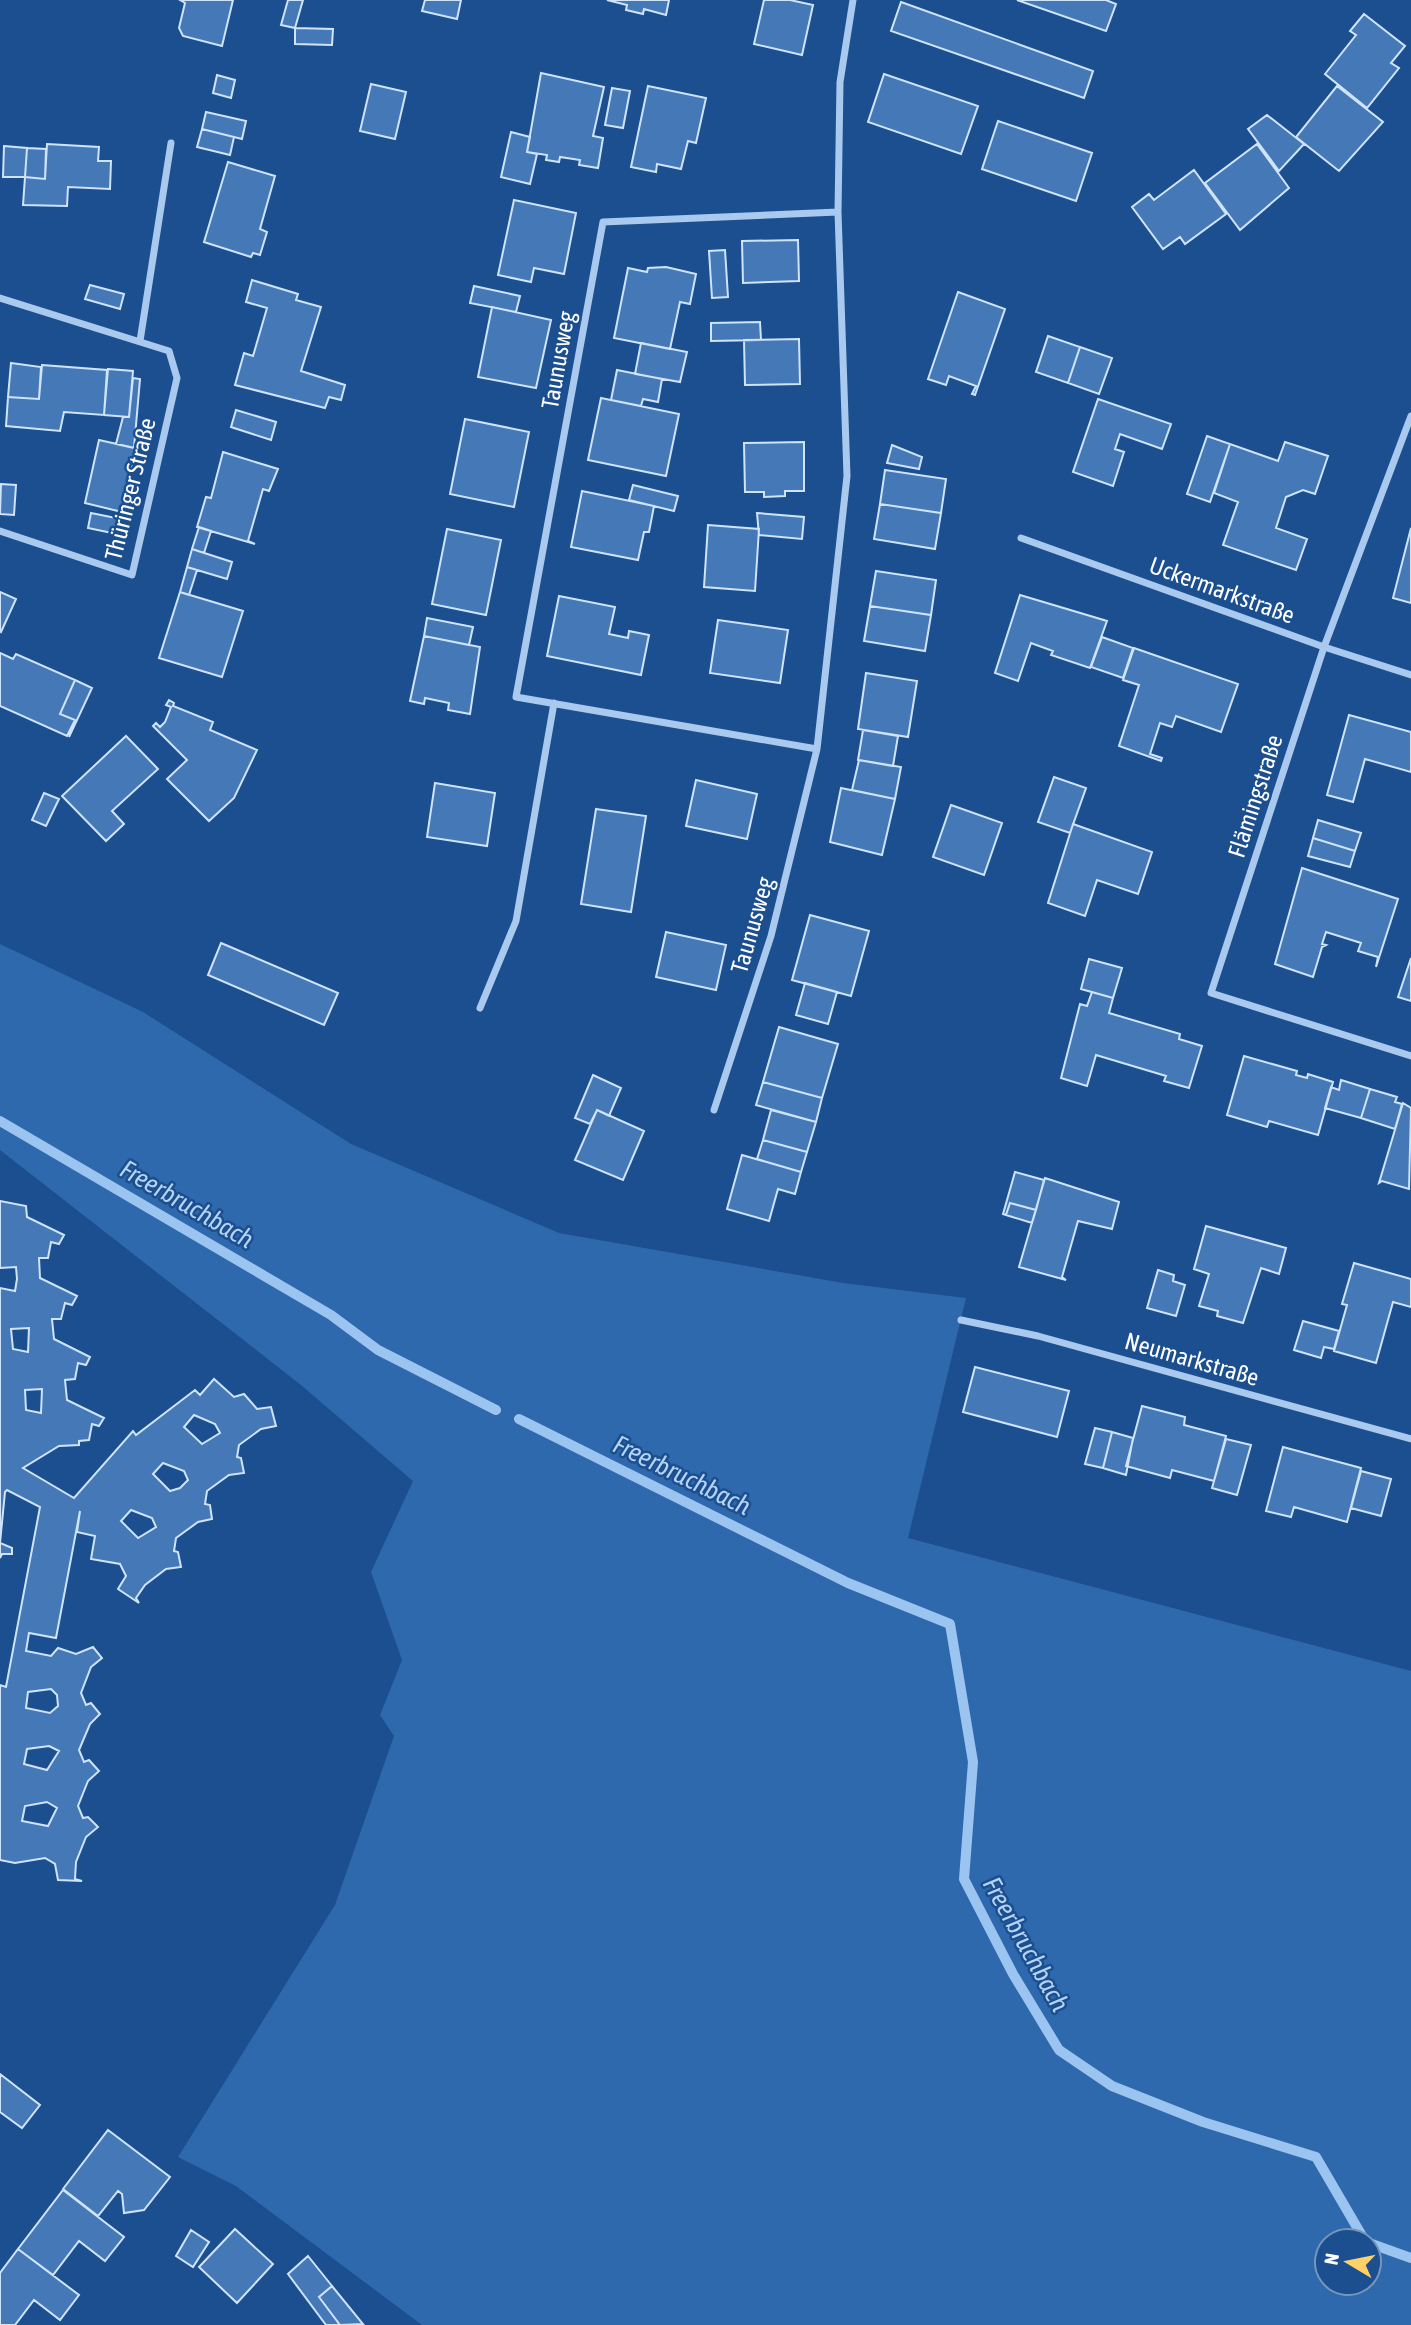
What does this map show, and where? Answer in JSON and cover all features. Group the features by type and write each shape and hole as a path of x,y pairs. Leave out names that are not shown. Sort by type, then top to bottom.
{"street":[{"name":"Taunusweg","path":"714,1110 771,936 817,749 847,476 838,212 840,82 853,0"},
{"path":"140,341 171,143"},
{"name":"Taunusweg","path":"817,749 516,697 603,222 838,212"},
{"name":"Thüringer Straße","path":"0,298 169,351 177,378 132,575 0,531"},
{"name":"Flämingstraße","path":"1411,416 1324,647 1211,993 1411,1056"},
{"name":"Uckermarkstraße","path":"1021,538 1324,647 1411,675"},
{"path":"480,1008 516,921 554,703"},
{"name":"Neumarkstraße","path":"961,1320 1038,1336 1411,1439"}],"shaded area":[{"path":"0,944 143,1012 351,1144 559,1233 843,1283 966,1298 908,1538 1411,1671 1411,2325 422,2325 236,2186 178,2157 335,1905 394,1736 380,1715 402,1660 371,1572 413,1481 301,1385 0,1150"}],"building":[{"path":"180,0 233,0 222,46 183,36 179,28 185,3"},
{"path":"288,0 303,0 295,28 281,25"},
{"path":"425,0 461,0 457,19 422,11"},
{"path":"607,0 669,0 666,15 644,9 643,14 626,10 627,5"},
{"path":"764,0 790,0 813,5 802,55 754,44"},
{"path":"1017,0 1106,0 1116,4 1106,31"},
{"path":"901,2 1093,71 1084,98 891,31"},
{"path":"1364,14 1405,46 1391,63 1399,68 1367,108 1325,74 1356,35 1350,31"},
{"path":"295,28 333,29 332,45 295,44"},
{"path":"541,73 604,87 593,136 603,138 598,168 579,165 580,160 560,157 559,162 546,160 547,155 527,152"},
{"path":"884,74 978,106 961,154 868,122"},
{"path":"217,75 235,80 231,98 213,93"},
{"path":"371,84 406,92 395,139 360,131"},
{"path":"648,86 706,98 696,143 688,141 681,169 657,164 656,172 631,167"},
{"path":"1337,86 1383,122 1339,171 1296,137"},
{"path":"612,88 630,91 623,128 605,125"},
{"path":"206,112 246,121 242,139 202,129"},
{"path":"1267,115 1304,144 1279,171 1248,129"},
{"path":"998,121 1092,153 1076,201 982,169"},
{"path":"202,129 234,137 230,155 197,147"},
{"path":"511,132 530,137 527,152 537,154 530,184 501,177"},
{"path":"47,144 99,147 98,161 111,161 110,189 68,187 67,206 23,205 25,177 45,179"},
{"path":"1257,144 1289,188 1240,230 1205,183"},
{"path":"4,146 27,148 25,177 3,177"},
{"path":"27,148 46,149 45,179 25,177"},
{"path":"228,162 275,176 260,229 267,232 260,255 253,253 251,257 204,242"},
{"path":"1194,170 1226,214 1185,244 1180,237 1163,249 1132,207 1149,194 1154,200"},
{"path":"514,200 576,213 564,274 534,268 531,282 498,275"},
{"path":"798,240 799,281 743,283 742,241"},
{"path":"725,250 728,297 712,298 709,251"},
{"path":"666,267 696,274 690,304 680,302 670,349 614,338 628,268 647,272 648,268"},
{"path":"252,280 298,294 296,300 321,307 301,371 345,385 341,400 329,397 325,408 235,385 244,353 253,356 267,308 246,302"},
{"path":"90,285 124,294 120,309 85,299"},
{"path":"474,286 520,296 516,312 470,303"},
{"path":"958,292 1005,309 975,395 972,394 976,386 949,376 946,385 928,379"},
{"path":"492,307 551,320 536,388 478,377"},
{"path":"760,322 761,340 711,341 711,323"},
{"path":"1048,336 1080,347 1068,383 1036,372"},
{"path":"799,339 800,384 745,385 744,340"},
{"path":"641,343 687,352 680,382 635,374"},
{"path":"1080,347 1112,358 1099,394 1068,383"},
{"path":"11,363 41,367 39,399 8,397"},
{"path":"42,365 107,370 104,415 64,412 60,431 6,426 8,397 39,399"},
{"path":"108,369 133,371 129,417 104,415"},
{"path":"617,370 662,379 658,402 643,399 641,406 611,400"},
{"path":"133,378 140,379 134,448 116,444 123,417 129,417"},
{"path":"601,398 679,414 666,476 588,460"},
{"path":"1098,399 1171,424 1162,449 1120,434 1115,449 1124,452 1113,486 1073,472"},
{"path":"236,410 276,422 271,440 231,427"},
{"path":"465,419 529,432 514,507 450,494"},
{"path":"1207,436 1230,444 1210,502 1187,494"},
{"path":"99,440 135,448 122,512 85,503"},
{"path":"804,442 804,491 785,491 785,496 764,497 764,492 745,492 744,443"},
{"path":"1285,442 1328,456 1315,494 1303,490 1286,497 1276,528 1307,539 1296,570 1223,545 1238,502 1214,493 1230,444 1278,461"},
{"path":"892,445 922,457 919,469 887,463"},
{"path":"223,452 278,469 269,491 263,489 248,541 255,544 197,527 206,497 211,498"},
{"path":"885,470 946,479 941,513 880,504"},
{"path":"1,484 16,485 14,515 0,514"},
{"path":"633,485 678,496 674,511 629,500"},
{"path":"582,491 654,506 649,532 644,532 638,560 571,547"},
{"path":"880,504 941,513 935,549 874,539"},
{"path":"91,513 121,519 117,534 88,528"},
{"path":"757,513 804,517 802,539 759,535"},
{"path":"708,525 759,529 755,591 704,587"},
{"path":"199,527 211,531 204,553 192,549"},
{"path":"1411,528 1411,603 1393,598"},
{"path":"447,529 501,540 486,615 432,604"},
{"path":"192,549 232,562 227,579 187,567"},
{"path":"187,567 197,570 189,595 180,592"},
{"path":"876,571 936,580 931,615 870,606"},
{"path":"0,592 16,599 1,632 0,631"},
{"path":"180,592 243,611 222,677 159,658"},
{"path":"1020,595 1107,621 1090,668 1051,655 1053,651 1031,643 1018,681 995,673"},
{"path":"559,596 615,607 609,634 628,638 629,631 649,635 641,675 547,656"},
{"path":"870,606 931,615 925,651 864,641"},
{"path":"427,618 473,627 469,645 424,636"},
{"path":"718,620 788,630 780,683 710,673"},
{"path":"424,636 480,647 470,714 448,710 449,703 425,698 424,704 410,701"},
{"path":"1102,637 1133,648 1123,678 1091,667"},
{"path":"1134,648 1238,684 1221,732 1176,716 1172,727 1160,723 1150,754 1162,758 1161,761 1119,746 1139,685 1123,680"},
{"path":"0,653 13,659 16,654 75,680 60,714 75,720 67,736 0,706"},
{"path":"866,673 917,681 908,737 858,729"},
{"path":"75,680 92,688 69,737 75,720 60,714"},
{"path":"169,700 174,703 173,706 213,722 210,730 257,750 234,798 209,821 167,779 187,760 153,726 156,723 160,727 165,722 171,707 166,705"},
{"path":"1349,715 1411,732 1411,772 1365,759 1353,802 1327,795"},
{"path":"863,730 898,736 893,766 858,760"},
{"path":"126,736 158,769 112,811 124,824 106,841 62,796"},
{"path":"859,760 901,767 895,799 852,790"},
{"path":"1054,777 1086,788 1070,833 1038,822"},
{"path":"696,780 757,794 747,839 686,826"},
{"path":"435,783 495,793 487,846 427,837"},
{"path":"841,788 895,799 882,855 830,842"},
{"path":"44,793 59,799 46,826 32,820"},
{"path":"951,805 1002,823 984,875 933,857"},
{"path":"596,809 646,816 631,912 581,904"},
{"path":"1318,820 1361,833 1355,851 1313,838"},
{"path":"1073,824 1152,852 1138,894 1097,880 1085,916 1048,903"},
{"path":"1313,838 1355,851 1350,867 1308,856"},
{"path":"1302,868 1398,899 1376,967 1378,957 1358,951 1361,943 1326,932 1322,944 1326,945 1322,947 1313,977 1275,964"},
{"path":"810,915 869,931 851,996 792,980"},
{"path":"666,932 726,945 716,990 656,977"},
{"path":"221,943 338,993 324,1025 208,975"},
{"path":"1411,958 1411,1001 1398,997"},
{"path":"1089,959 1122,968 1113,998 1081,989"},
{"path":"805,983 837,992 828,1024 796,1015"},
{"path":"1092,992 1113,998 1109,1013 1180,1034 1179,1039 1202,1046 1189,1088 1164,1081 1166,1076 1096,1055 1087,1086 1061,1078 1080,1004 1087,1006"},
{"path":"779,1027 838,1044 822,1098 763,1082"},
{"path":"1244,1056 1297,1071 1296,1075 1307,1078 1308,1074 1333,1082 1318,1135 1269,1121 1267,1127 1227,1115"},
{"path":"593,1075 621,1088 609,1116 597,1110 590,1124 575,1118"},
{"path":"1341,1080 1370,1089 1361,1118 1325,1108 1331,1087 1339,1090"},
{"path":"763,1082 822,1098 816,1122 756,1105"},
{"path":"1370,1089 1397,1097 1395,1102 1402,1104 1395,1129 1361,1118"},
{"path":"1403,1103 1411,1108 1409,1189 1382,1181 1379,1183"},
{"path":"597,1110 644,1131 623,1180 575,1160"},
{"path":"771,1110 816,1122 807,1152 763,1140"},
{"path":"763,1140 807,1152 801,1172 757,1159"},
{"path":"742,1155 801,1172 795,1194 778,1189 769,1221 727,1209"},
{"path":"1015,1172 1044,1180 1036,1210 1010,1203 1006,1215 1003,1214"},
{"path":"1045,1178 1119,1202 1112,1229 1078,1221 1062,1277 1066,1280 1019,1267"},
{"path":"0,1201 26,1206 27,1217 64,1235 59,1244 51,1242 48,1258 39,1258 40,1278 77,1296 72,1305 65,1303 61,1319 52,1319 54,1339 90,1357 86,1365 78,1363 75,1379 65,1380 67,1400 104,1418 99,1426 92,1424 89,1440 79,1441 79,1445 59,1446 23,1468 74,1498 133,1431 136,1435 195,1390 200,1395 214,1379 234,1397 244,1394 257,1409 271,1407 276,1426 261,1429 239,1445 237,1457 241,1458 244,1473 229,1475 207,1491 205,1504 210,1505 212,1519 198,1522 176,1538 174,1551 178,1552 181,1567 166,1569 145,1585 136,1598 139,1603 118,1589 126,1576 120,1564 91,1559 95,1536 77,1532 80,1511 56,1638 29,1633 26,1651 51,1656 58,1648 76,1654 93,1647 102,1658 91,1667 81,1693 86,1705 91,1703 100,1714 90,1724 79,1750 84,1762 89,1760 99,1771 88,1781 78,1806 83,1818 88,1817 98,1827 86,1837 76,1862 75,1879 82,1881 58,1880 55,1864 45,1858 15,1863 0,1860 0,1685 6,1687 40,1507 7,1490 0,1543 0,1288 15,1291 17,1279 16,1267 0,1268","holes":["29,1328 28,1352 13,1349 11,1329","42,1389 41,1413 26,1410 25,1390","194,1415 215,1424 220,1433 202,1444 184,1427","163,1463 184,1471 188,1480 180,1488 170,1491 153,1474","131,1510 152,1518 156,1527 138,1538 121,1521","51,1689 57,1695 58,1706 50,1713 26,1708 28,1692","49,1746 59,1751 47,1770 24,1764 27,1749","47,1802 57,1808 48,1826 22,1821 25,1806"]},
{"path":"1010,1203 1036,1210 1032,1223 1006,1215"},
{"path":"1206,1226 1286,1248 1279,1274 1261,1268 1243,1323 1217,1316 1218,1311 1199,1306 1209,1274 1194,1269"},
{"path":"1354,1263 1411,1279 1411,1307 1393,1302 1376,1363 1334,1351 1347,1305 1342,1304"},
{"path":"1158,1270 1174,1275 1173,1281 1185,1285 1176,1316 1147,1308"},
{"path":"1303,1321 1339,1331 1334,1349 1324,1347 1321,1358 1294,1350"},
{"path":"975,1367 1069,1391 1057,1437 963,1412"},
{"path":"1142,1406 1185,1417 1184,1425 1226,1436 1214,1481 1172,1470 1170,1478 1126,1466"},
{"path":"1095,1428 1112,1432 1103,1468 1085,1464"},
{"path":"1112,1432 1133,1438 1126,1475 1103,1468"},
{"path":"1226,1439 1251,1445 1237,1495 1212,1488"},
{"path":"1283,1447 1361,1468 1347,1522 1294,1507 1291,1517 1266,1511"},
{"path":"1361,1471 1391,1479 1381,1516 1351,1508"},
{"path":"0,1543 12,1548 12,1554 2,1554 0,1558"},
{"path":"0,2074 40,2105 22,2128 0,2112"},
{"path":"108,2130 170,2177 144,2210 124,2213 122,2194 118,2191 98,2216 63,2189"},
{"path":"63,2190 124,2237 105,2261 79,2241 53,2275 18,2249"},
{"path":"235,2229 273,2264 237,2303 199,2267"},
{"path":"191,2230 209,2242 193,2267 176,2256"},
{"path":"18,2249 79,2295 60,2320 34,2300 15,2325 0,2325 0,2273"},
{"path":"308,2256 332,2286 319,2297 340,2325 326,2325 288,2274"},
{"path":"332,2286 363,2324 340,2325 319,2297"}],"waterway":[{"name":"Freerbruchbach","path":"0,1121 331,1315 378,1350 496,1410"},
{"name":"Freerbruchbach","path":"519,1419 848,1583 950,1624 973,1762 964,1879 1013,1974 1059,2050 1112,2086 1203,2122 1316,2157 1357,2227"},
{"name":"Freerbruchbach","path":"1383,2248 1411,2258"}]}
